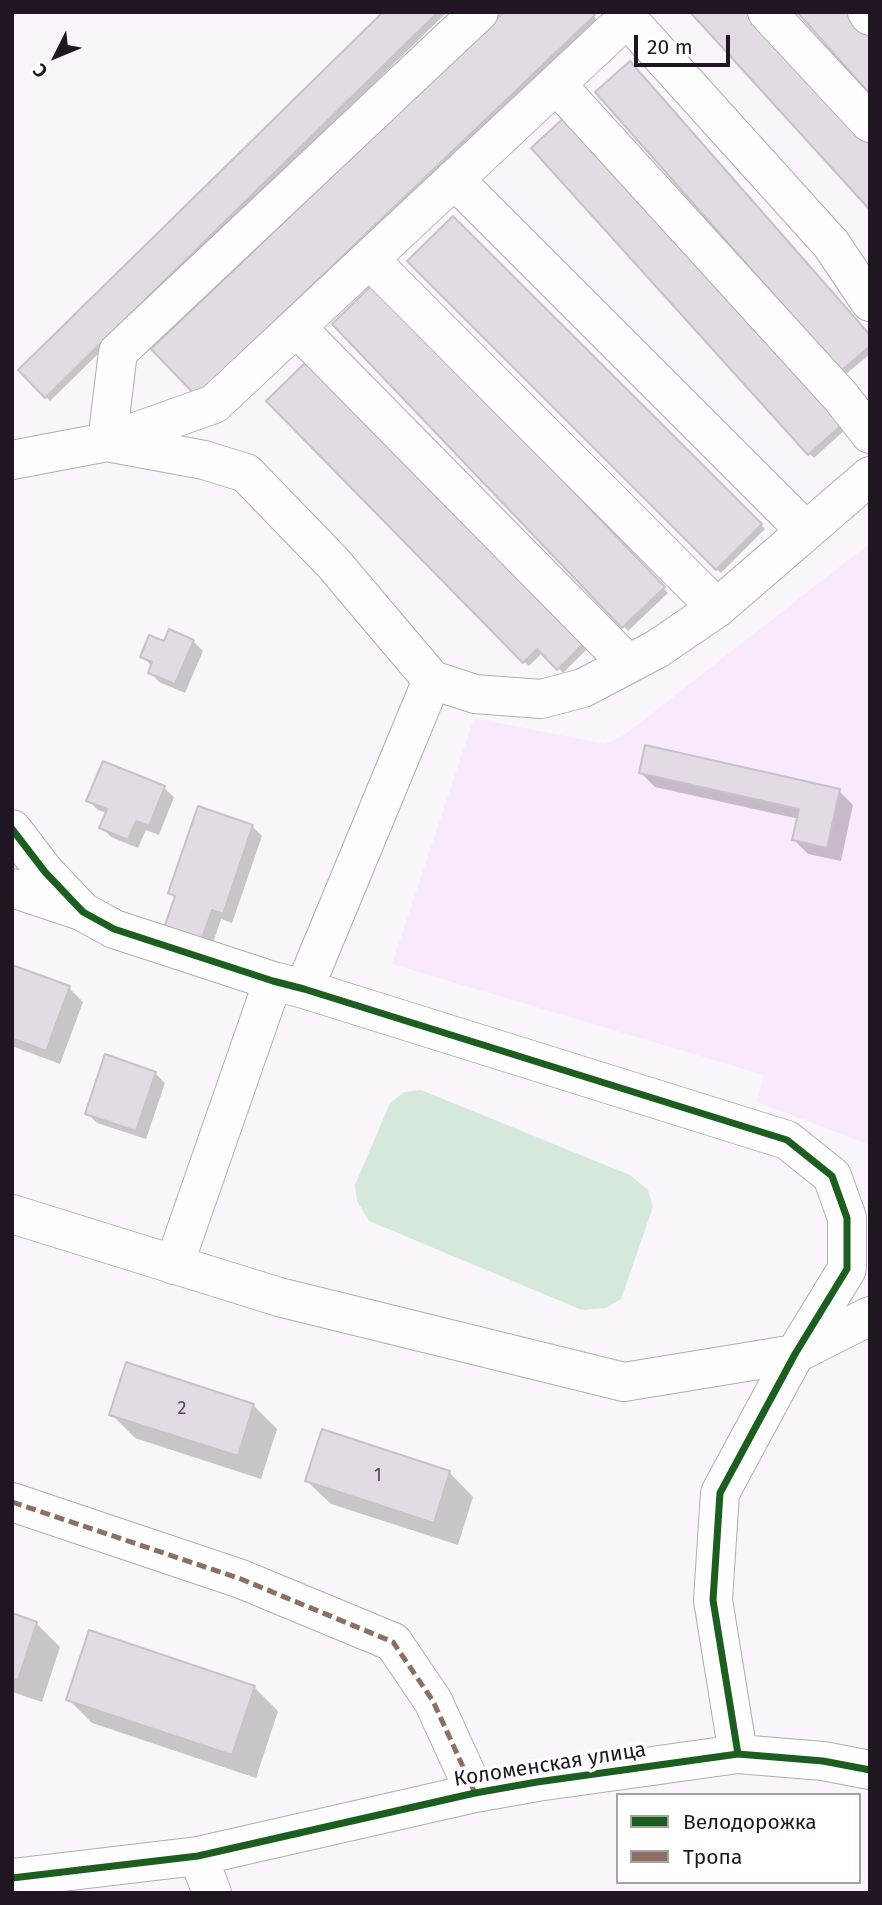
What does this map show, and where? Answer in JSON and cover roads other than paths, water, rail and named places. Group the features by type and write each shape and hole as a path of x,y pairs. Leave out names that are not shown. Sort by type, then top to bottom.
{"street":[{"path":"107,442 118,352 479,12"},
{"path":"767,12 870,123"},
{"path":"12,460 107,442 214,404 627,15 831,244 870,302"},
{"path":"556,84 841,397 870,435"},
{"path":"454,179 805,530"},
{"path":"369,259 716,608"},
{"path":"296,327 628,664"},
{"path":"107,442 204,460 246,473 334,564 432,680 475,694 541,699 583,688 657,649 716,608 870,476"},
{"path":"174,1265 288,985 432,680"},
{"path":"12,829 45,872 83,912"},
{"path":"12,888 83,912 114,929 787,1140 832,1176 847,1218 848,1269 795,1354 720,1493 713,1600 738,1754"},
{"path":"12,1214 279,1297 624,1382 795,1354 870,1316"},
{"path":"12,1502 242,1579 393,1642 433,1701 475,1793"},
{"name":"Коломенская улица","path":"12,1878 198,1856 475,1793 738,1754 823,1761 870,1770"},
{"path":"198,1856 212,1893"}]}
